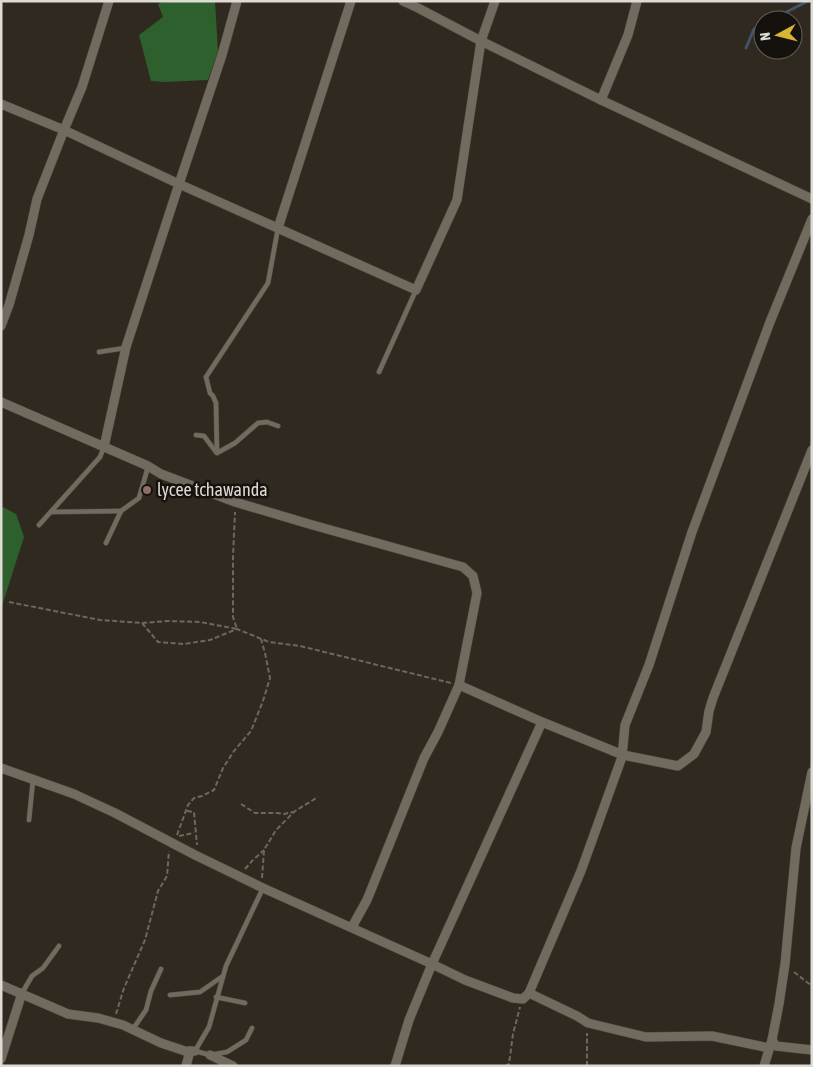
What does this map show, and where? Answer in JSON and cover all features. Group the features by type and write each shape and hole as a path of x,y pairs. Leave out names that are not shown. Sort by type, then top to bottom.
{"street":[{"path":"1,326 24,253 36,199 82,87 109,1"},
{"path":"104,447 126,347 222,55 237,1"},
{"path":"278,228 351,1"},
{"path":"403,1 601,100 812,199"},
{"path":"1,104 64,130 179,184 416,290 457,200 481,41 495,1"},
{"path":"601,100 628,35 637,1"},
{"path":"526,996 580,872 622,755 625,724 649,665 692,532 770,322 812,219"},
{"path":"1,402 148,466 161,474 235,502 463,567 472,576 477,593 459,685 424,758 367,900 352,927"},
{"path":"459,685 622,755 678,766 694,754 706,732 708,711 812,450"},
{"path":"395,1066 409,1020 432,964 542,722"},
{"path":"1,768 82,798 263,888 465,980 514,998 526,996 577,1016 588,1023 646,1037 712,1036 812,1050"},
{"path":"764,1066 785,964 796,848 812,772"},
{"path":"1,985 68,1014 98,1018 133,1029 161,1043 192,1051 186,1066"},
{"path":"1,1059 22,993"},
{"path":"210,1055 233,1066"}],"lane":[{"path":"217,453 216,403 210,393 206,377 268,283 278,228"},
{"path":"378,372 416,290"},
{"path":"98,352 126,347"},
{"path":"217,453 235,443 258,423 267,422 278,426"},
{"path":"196,434 204,436 217,453"},
{"path":"39,525 100,457 104,447"},
{"path":"106,543 121,511 139,498 148,466"},
{"path":"51,512 121,511"},
{"path":"29,820 33,780"},
{"path":"252,1028 246,1040 227,1052 210,1055 192,1051 209,1027 226,966 263,888"},
{"path":"22,993 32,976 44,968 59,946"},
{"path":"133,1029 146,1010 151,990 161,968"},
{"path":"170,995 200,992 223,976"},
{"path":"216,997 245,1003"}],"path":[{"path":"235,502 233,617 237,629"},
{"path":"9,602 100,620 142,623 192,621 211,623 237,629 269,642 300,646 459,685"},
{"path":"142,623 158,642 184,644 210,640 237,629"},
{"path":"195,833 176,836 188,805 194,798 214,790 223,768 251,731 263,701 270,678 260,639"},
{"path":"243,878 244,871 264,850 276,830 295,811 318,797"},
{"path":"241,804 255,813 284,814 295,811"},
{"path":"187,811 194,812 197,850 195,855"},
{"path":"113,1023 124,988 146,940 158,891 167,876 170,841"},
{"path":"263,888 264,850"},
{"path":"785,964 812,986"},
{"path":"505,1066 509,1065 513,1034 526,996"},
{"path":"587,1066 588,1023"}],"green space":[{"path":"163,1 215,1 218,52 208,80 151,81 139,35 163,17 158,4"},
{"path":"1,506 16,514 24,537 1,609"}],"waterway":[{"path":"790,10 808,1"},
{"path":"746,48 753,31"}],"place":[{"name":"lycee tchawanda","path":"147,490"}]}
